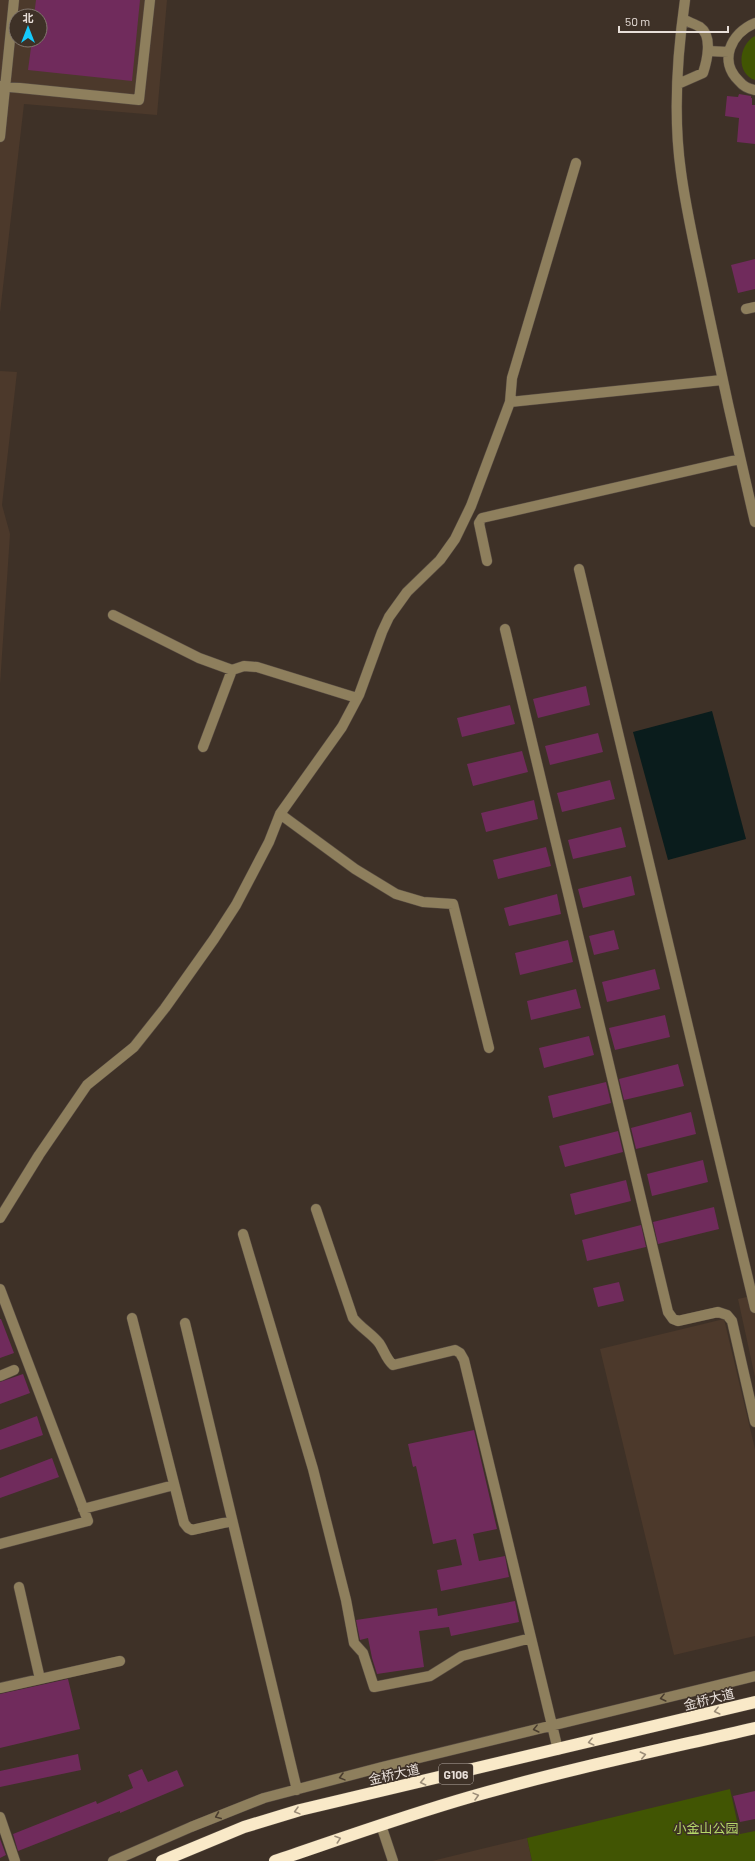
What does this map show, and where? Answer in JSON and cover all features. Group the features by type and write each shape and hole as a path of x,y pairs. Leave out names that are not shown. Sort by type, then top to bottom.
{"highway":[{"name":"金桥大道","path":"162,1861 237,1830 300,1810 558,1750 755,1702"},
{"name":"G106","path":"275,1861 381,1825 524,1783 755,1728"}],"street":[{"path":"3,86 139,100 150,0"},
{"path":"685,0 678,84 677,125 681,170 722,380 755,522"},
{"path":"678,84 703,73 708,51 706,36 702,28 683,19"},
{"path":"755,24 741,30 735,37 729,52 729,59 733,74 744,86 755,90"},
{"path":"0,131 3,86 9,48"},
{"path":"708,51 729,52"},
{"path":"0,1218 39,1155 87,1085 134,1047 165,1008 210,945 243,891 269,842 280,814 342,726 357,698 389,617 407,592 440,560 455,540 471,506 510,402 512,378 576,163"},
{"path":"510,402 722,380"},
{"path":"487,560 479,523 482,518 740,459"},
{"path":"579,570 755,1308"},
{"path":"113,615 199,658 232,670 244,666 257,667 357,698"},
{"path":"505,630 668,1312 673,1319 678,1321 718,1312 727,1315 732,1321 755,1422"},
{"path":"203,747 232,670"},
{"path":"280,814 355,869 396,894 423,902 453,904 489,1048"},
{"path":"316,1209 353,1318 362,1329 377,1341 389,1361 393,1365 455,1350 460,1353 464,1360 558,1750"},
{"path":"243,1234 313,1469 346,1600 354,1643 363,1653 374,1686 430,1676 462,1656 531,1638"},
{"path":"0,1289 88,1521 0,1544"},
{"path":"132,1318 184,1523 192,1530 232,1521"},
{"path":"185,1323 296,1790"},
{"path":"0,1376 14,1370"},
{"path":"84,1509 174,1485"},
{"path":"19,1587 40,1679"},
{"path":"0,1688 120,1661"},
{"path":"113,1861 264,1798 552,1725 755,1676"},
{"path":"0,1817 16,1861"},
{"path":"381,1825 393,1861"}],"shaded area":[{"path":"0,0 167,0 157,115 24,104 0,313"},
{"path":"0,371 17,372 2,505 10,534 0,685"},
{"path":"712,711 746,839 668,860 633,732"},
{"path":"755,1295 755,1377 738,1299"},
{"path":"724,1319 755,1449 755,1636 674,1655 600,1349"},
{"path":"527,1838 532,1861 432,1861"}],"green space":[{"path":"755,36 755,80 744,71 742,58 745,45"},
{"name":"小金山公园","path":"730,1789 740,1834 755,1831 755,1861 532,1861 527,1838"}],"building":[{"path":"36,0 140,0 132,81 28,70 31,48 48,48 48,8 35,8"},
{"path":"739,94 751,96 752,105 755,105 755,144 737,142 739,118 725,116 727,96 738,97"},
{"path":"755,259 755,289 738,293 731,265"},
{"path":"586,686 590,705 538,718 533,699"},
{"path":"510,705 515,724 462,737 457,718"},
{"path":"598,733 603,752 550,765 545,746"},
{"path":"522,751 528,772 473,786 467,764"},
{"path":"610,780 615,799 562,812 557,793"},
{"path":"534,800 538,819 486,832 481,813"},
{"path":"621,827 626,847 573,859 568,840"},
{"path":"546,847 551,866 498,879 493,860"},
{"path":"631,876 635,895 583,908 578,889"},
{"path":"557,894 561,914 509,926 504,908"},
{"path":"614,930 619,949 594,955 589,936"},
{"path":"568,940 573,962 520,975 515,953"},
{"path":"655,969 660,989 607,1002 602,982"},
{"path":"576,989 581,1008 531,1020 527,1001"},
{"path":"665,1015 670,1037 615,1050 609,1028"},
{"path":"589,1036 594,1055 544,1068 539,1048"},
{"path":"678,1064 684,1086 624,1100 619,1079"},
{"path":"606,1082 611,1103 553,1118 548,1096"},
{"path":"691,1112 696,1134 636,1149 631,1128"},
{"path":"618,1131 623,1152 565,1167 559,1146"},
{"path":"703,1160 708,1182 652,1196 647,1174"},
{"path":"626,1180 631,1201 575,1215 570,1194"},
{"path":"714,1207 719,1229 658,1244 653,1222"},
{"path":"641,1225 646,1247 587,1261 582,1240"},
{"path":"619,1282 624,1301 598,1307 593,1288"},
{"path":"0,1319 14,1353 0,1358"},
{"path":"23,1374 30,1393 0,1404 0,1382"},
{"path":"37,1416 43,1435 0,1450 0,1430"},
{"path":"474,1430 497,1529 473,1534 479,1561 505,1556 509,1577 441,1591 437,1570 462,1565 456,1539 433,1544 416,1466 413,1467 408,1444"},
{"path":"52,1458 59,1477 0,1498 0,1478"},
{"path":"515,1601 519,1622 451,1636 449,1627 419,1631 424,1667 377,1674 368,1638 360,1640 356,1620 437,1608 438,1616"},
{"path":"68,1679 80,1729 0,1748 0,1694"},
{"path":"78,1754 81,1770 0,1787 0,1771"},
{"path":"142,1769 148,1782 177,1770 184,1786 120,1813 120,1811 18,1851 13,1834 96,1801 97,1804 133,1788 128,1775"},
{"path":"755,1791 755,1819 740,1822 733,1796"},
{"path":"0,1839 6,1855 0,1858"}]}
